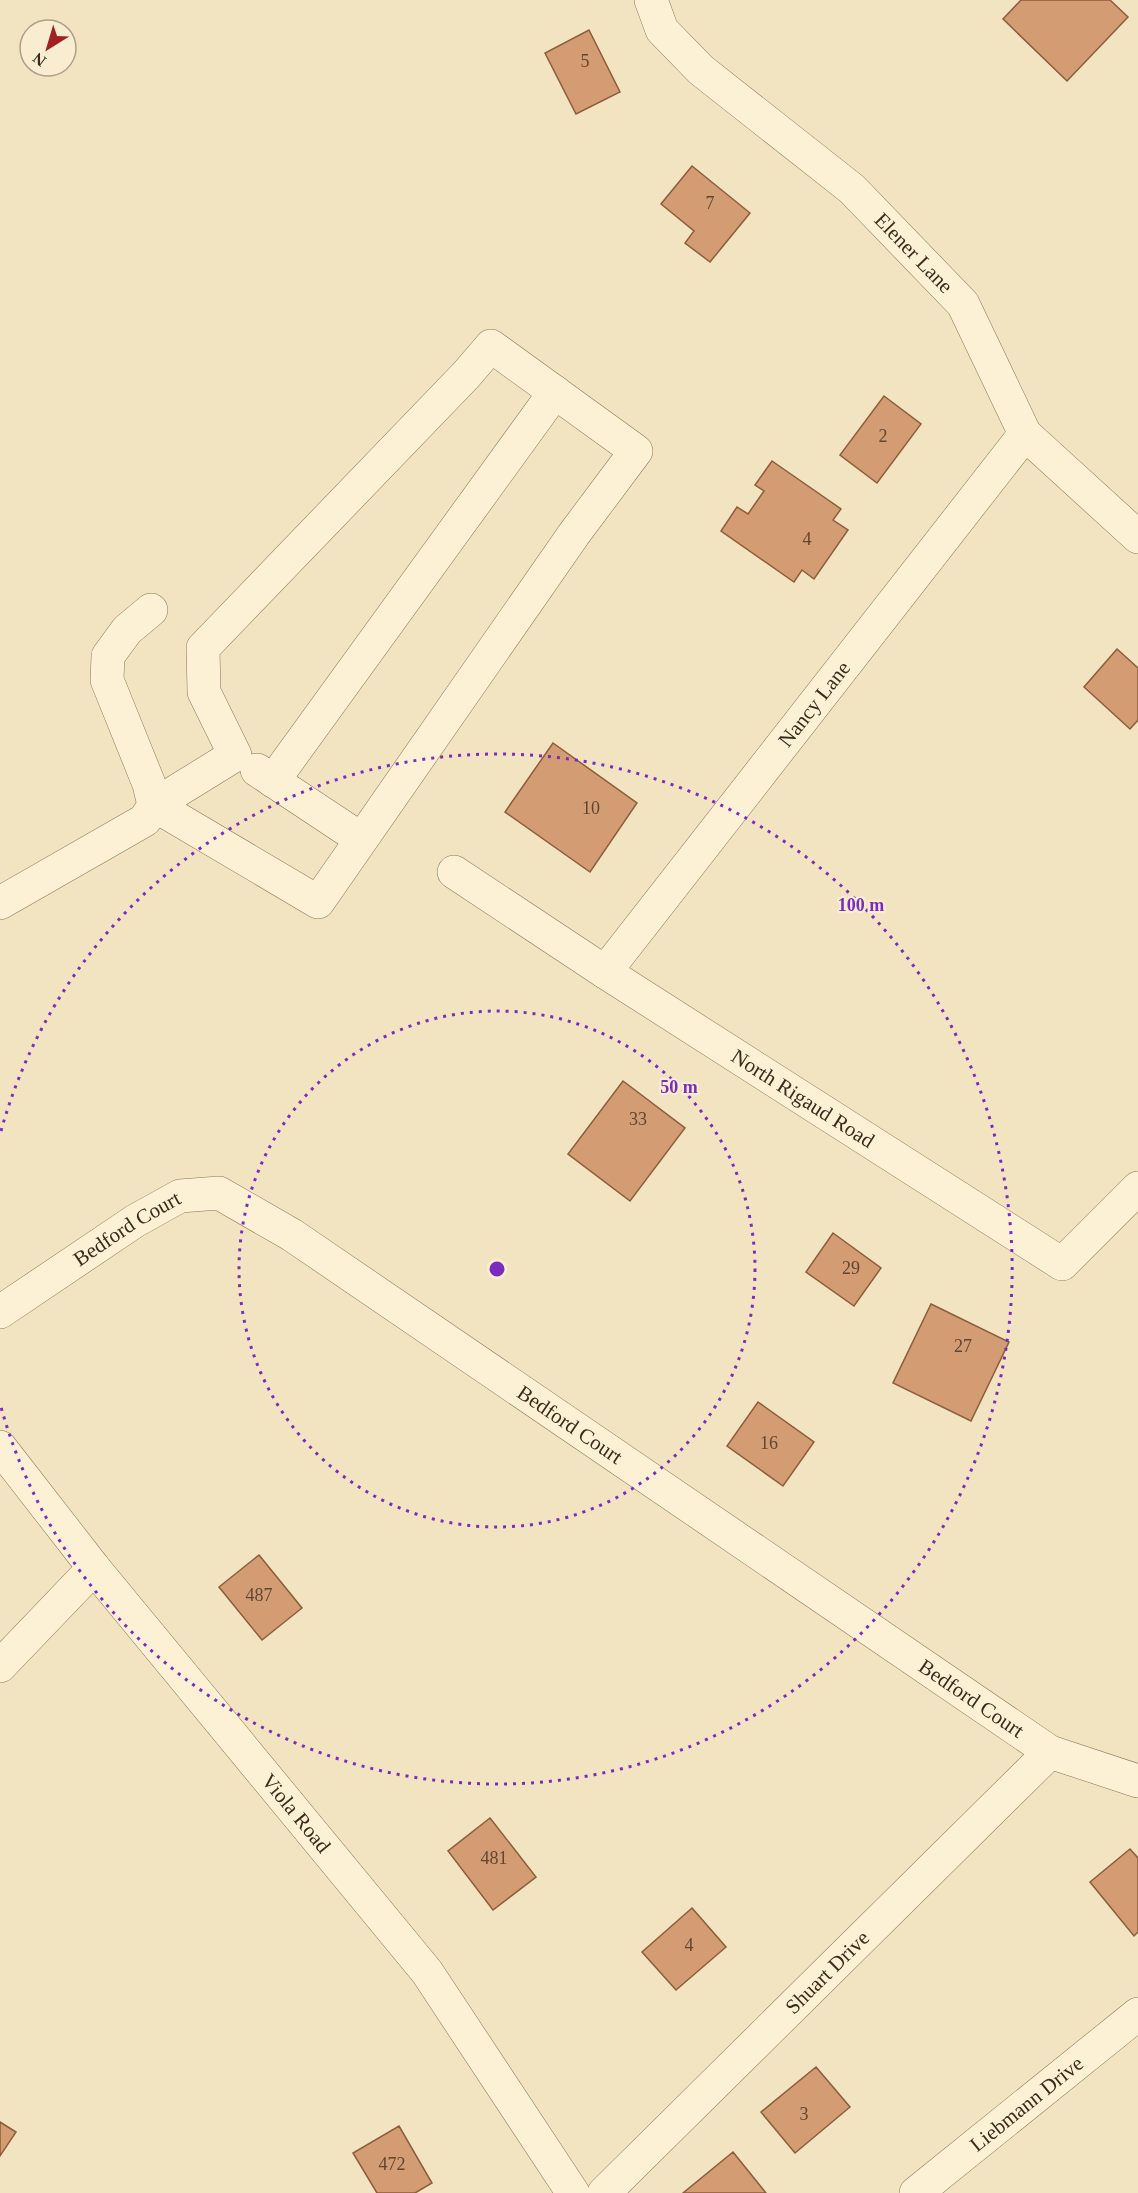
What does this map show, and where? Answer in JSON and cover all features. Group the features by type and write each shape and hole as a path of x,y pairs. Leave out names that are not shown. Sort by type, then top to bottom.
{"street":[{"name":"Elener Lane","path":"651,0 662,30 680,51 852,189 963,304 1025,434 1138,537"},
{"path":"151,610 127,630 108,656 107,680 149,784 154,805 318,902 362,839 567,544 636,452 491,345 466,375 203,648 204,692 235,755 362,839"},
{"path":"273,781 555,392"},
{"name":"Nancy Lane","path":"605,972 1025,434"},
{"path":"0,903 146,820 154,805 235,755"},
{"name":"North Rigaud Road","path":"454,872 605,972 1062,1264 1138,1188"},
{"name":"Bedford Court","path":"0,1312 135,1221 180,1196 219,1193 292,1235 1050,1752 1138,1781"},
{"name":"Viola Road","path":"0,1447 94,1568 427,1972 573,2193"},
{"path":"0,1666 94,1568"},
{"name":"Shuart Drive","path":"604,2193 1050,1752"},
{"name":"Liebmann Drive","path":"916,2193 1138,2014"}],"building":[{"path":"1021,0 1110,0 1128,17 1067,81 1003,19"},
{"path":"589,30 620,92 576,114 545,53"},
{"path":"692,166 750,213 710,262 685,243 694,231 661,204"},
{"path":"884,396 921,424 877,483 840,455"},
{"path":"772,461 841,509 833,520 848,530 814,579 802,570 794,582 721,531 737,507 748,514 764,491 755,485"},
{"path":"1117,649 1138,668 1138,720 1130,729 1084,687"},
{"path":"553,743 637,803 590,872 505,812"},
{"path":"623,1081 685,1128 630,1201 568,1154"},
{"path":"833,1233 881,1268 854,1306 806,1272"},
{"path":"931,1304 1009,1342 971,1421 893,1383"},
{"path":"758,1402 814,1442 783,1486 727,1446"},
{"path":"259,1555 302,1608 262,1640 219,1587"},
{"path":"490,1818 536,1877 493,1910 448,1851"},
{"path":"1130,1849 1138,1858 1138,1932 1134,1936 1090,1882"},
{"path":"692,1908 726,1947 676,1990 642,1952"},
{"path":"816,2067 850,2107 795,2153 761,2112"},
{"path":"0,2122 16,2132 0,2156"},
{"path":"399,2126 432,2183 415,2193 377,2193 353,2153"},
{"path":"733,2152 766,2193 683,2193"}]}
